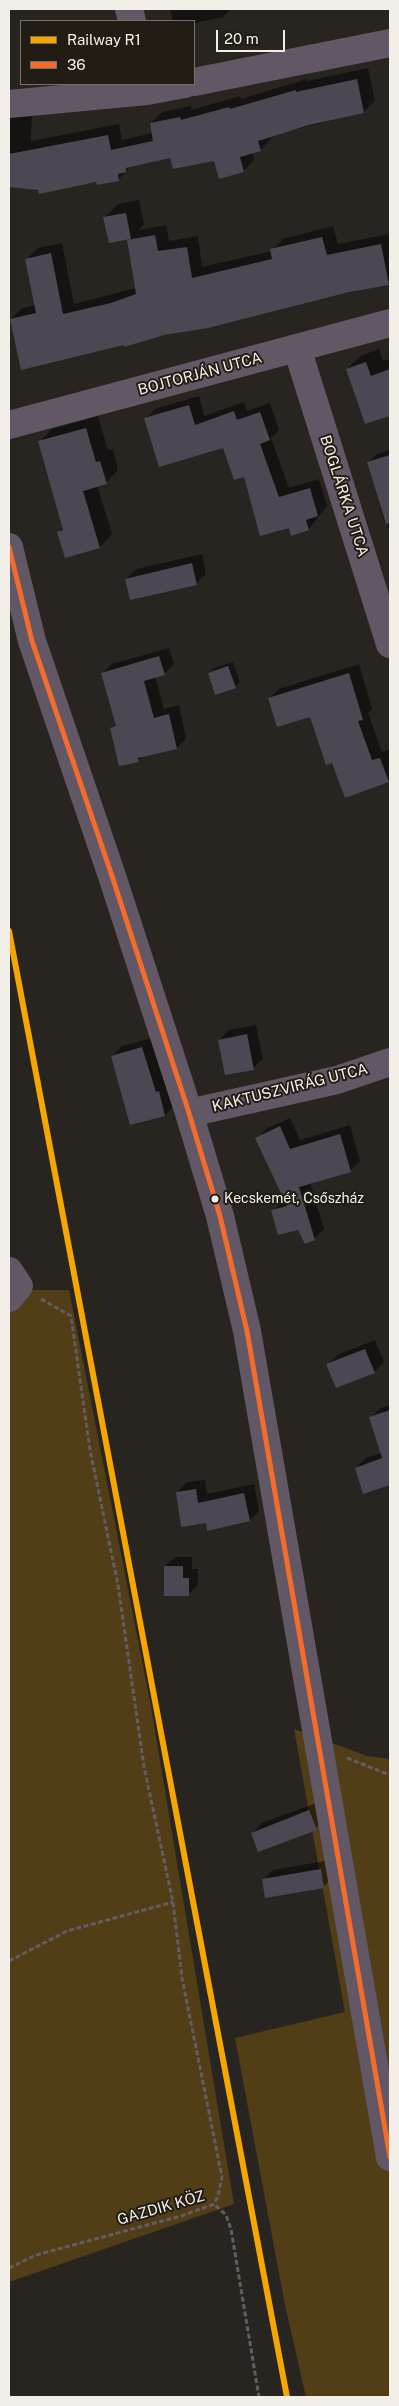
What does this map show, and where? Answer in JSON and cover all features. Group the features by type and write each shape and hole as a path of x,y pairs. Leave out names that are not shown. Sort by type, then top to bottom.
{"street":[{"path":"195,82 390,43"},
{"path":"9,104 175,85"},
{"name":"BOJTORJÁN UTCA","path":"9,424 390,323"},
{"name":"BOGLÁRKA UTCA","path":"297,348 390,644"},
{"path":"9,547 32,641 112,876 189,1113 220,1216 247,1331 390,2157"},
{"name":"KAKTUSZVIRÁG UTCA","path":"189,1113 337,1080 390,1062"}],"path":[{"path":"12,1285 71,1316 90,1450 118,1585 144,1767 173,1902 182,1978 222,2177 218,2196 214,2204"},
{"path":"318,1747 390,1775"},
{"path":"9,1961 67,1931 173,1902"},
{"name":"GAZDIK KÖZ","path":"9,2268 44,2253 181,2216 214,2204 226,2215 231,2228 259,2397"}],"shaded area":[{"path":"9,1290 69,1290 150,1701 234,2204 9,2282"},
{"path":"294,1729 367,1756 390,1759 390,2397 306,2397 285,2305 235,2038 345,2012"}],"building":[{"path":"357,79 364,113 309,125 258,141 261,151 240,157 244,172 219,179 214,161 173,169 170,158 126,168 126,172 118,174 119,181 97,185 96,182 39,194 38,190 9,187 9,154 108,135 111,150 153,141 150,123 180,117 181,120 229,107 230,109 296,90 296,92"},
{"path":"126,213 131,239 109,243 103,217"},
{"path":"155,235 158,251 187,247 192,278 272,259 270,249 322,237 327,255 381,244 389,285 349,292 208,328 164,335 124,347 124,345 21,370 10,319 36,313 25,259 51,253 63,314 111,303 136,294 127,240"},
{"path":"366,362 371,376 390,369 390,416 365,424 346,369"},
{"path":"189,405 195,425 234,411 237,420 260,412 270,440 260,444 279,497 310,488 318,516 306,520 309,530 291,536 289,528 260,536 244,477 234,480 223,448 159,467 144,418"},
{"path":"86,428 96,462 100,461 107,484 83,491 100,548 65,558 57,532 63,530 38,441"},
{"path":"390,455 390,523 386,524 367,462"},
{"path":"192,563 197,585 130,600 125,579"},
{"path":"159,656 165,675 144,681 154,718 169,714 177,749 138,758 139,762 119,766 110,728 116,726 101,673"},
{"path":"228,666 236,688 215,695 208,673"},
{"path":"349,673 363,720 358,721 372,760 380,758 389,782 345,798 332,763 326,765 310,717 277,727 268,698"},
{"path":"247,1034 254,1070 225,1075 218,1040"},
{"path":"142,1047 156,1092 159,1091 165,1116 130,1125 111,1056"},
{"path":"280,1126 290,1149 340,1134 351,1172 299,1187 315,1240 305,1244 298,1230 278,1235 271,1210 287,1206 255,1138"},
{"path":"365,1349 375,1373 336,1388 326,1364"},
{"path":"390,1410 390,1485 363,1494 355,1468 382,1458 369,1417"},
{"path":"196,1489 198,1503 244,1493 250,1521 207,1531 206,1523 181,1527 176,1492"},
{"path":"164,1566 183,1566 183,1578 189,1578 189,1596 164,1596"},
{"path":"309,1810 317,1830 258,1852 251,1833"},
{"path":"321,1869 324,1888 265,1898 262,1879"}],"rail line":[{"name":"R1","path":"9,931 287,2397"}],"transit line":[{"name":"36","path":"9,547 32,641 112,876 189,1113 220,1216 247,1331 390,2157"}],"place":[{"name":"Kecskemét, Csőszház","path":"215,1199"}]}
